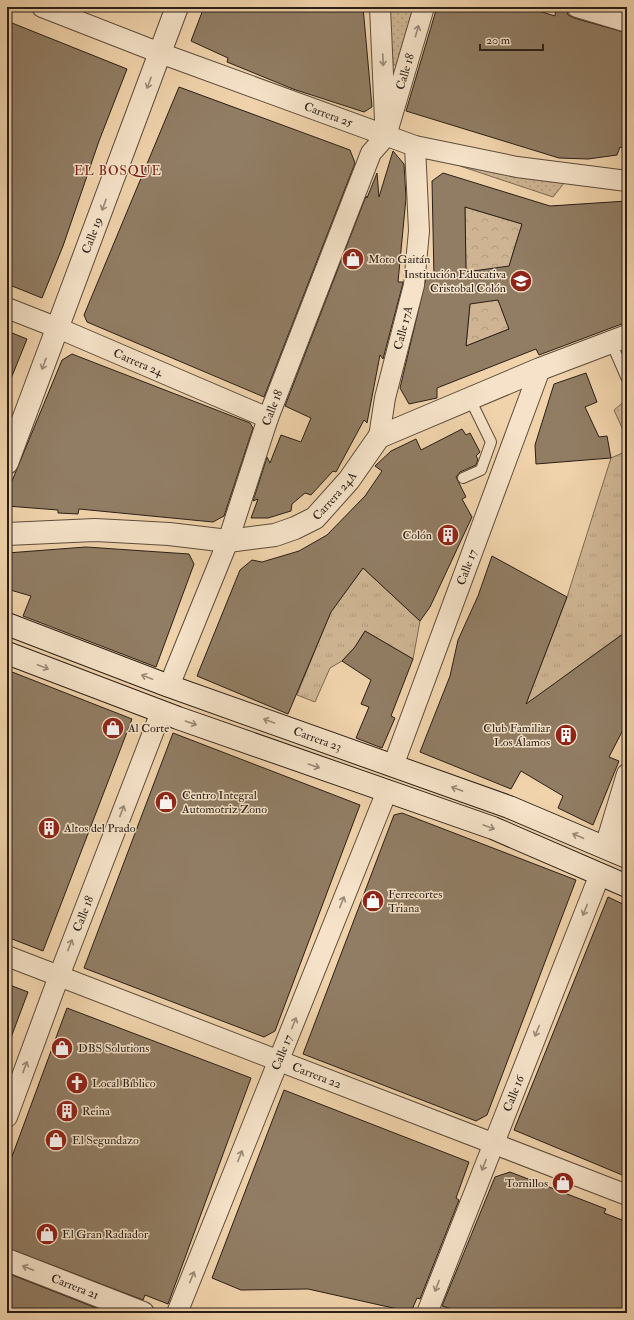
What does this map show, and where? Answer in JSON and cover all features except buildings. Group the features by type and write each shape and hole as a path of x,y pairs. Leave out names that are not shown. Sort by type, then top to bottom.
{"main road":[{"name":"Calle 19","path":"7,463 177,7"},
{"path":"379,437 540,369 619,339"},
{"name":"Carrera 24A","path":"7,534 95,530 228,541 275,534 296,528 315,518 349,480 379,437"},
{"name":"Carrera 23","path":"7,624 169,686 508,807 627,857"},
{"path":"7,652 161,712 494,828 627,886"},
{"name":"Carrera 21","path":"7,1260 143,1313"}],"street":[{"name":"Carrera 25","path":"42,7 160,53 415,146 517,167 627,181"},
{"name":"Calle 18","path":"380,7 386,136"},
{"name":"Calle 18","path":"169,686 228,541 268,418 371,153 386,136 424,7"},
{"path":"577,7 627,22"},
{"name":"Calle 17A","path":"379,437 385,398 414,285 419,231 415,146"},
{"name":"Carrera 24","path":"7,308 58,328 268,418"},
{"name":"Calle 17","path":"393,766 540,369"},
{"name":"Calle 18","path":"7,1117 59,976 161,712"},
{"path":"605,847 627,774"},
{"name":"Calle 17","path":"177,1313 387,791"},
{"path":"605,847 627,828"},
{"name":"Calle 16","path":"426,1313 492,1143 600,874"},
{"name":"Carrera 22","path":"7,956 627,1195"}],"lane":[{"path":"619,339 627,379"},
{"path":"463,478 481,470 491,442 470,399"}],"green space":[{"path":"388,7 415,7 400,64 396,66 393,64"},
{"path":"461,162 564,183 553,197 460,166"},
{"path":"465,207 522,224 512,256 502,310 509,329 466,346 470,304 466,272"},
{"path":"627,399 627,439 614,410"},
{"path":"627,451 627,631 569,673 511,743 567,597 611,458"},
{"path":"363,568 420,621 413,659 365,631 355,647 342,661 330,668 315,702 297,695 331,611"}],"place":[{"name":"Moto Gaitán","path":"353,259"},
{"name":"Institución Educativa Cristobal Colón","path":"521,281"},
{"name":"Colón","path":"448,535"},
{"name":"Al Corte","path":"113,728"},
{"name":"Club Familiar Los Álamos","path":"566,735"},
{"name":"Centro Integral Automotriz Zono","path":"166,802"},
{"name":"Altos del Prado","path":"49,828"},
{"name":"Ferrecortes Triana","path":"373,901"},
{"name":"DBS Solutions","path":"62,1048"},
{"name":"Local Bíblico","path":"77,1083"},
{"name":"Reina","path":"67,1111"},
{"name":"El Segundazo","path":"56,1140"},
{"name":"Tornillos","path":"563,1183"},
{"name":"El Gran Radiador","path":"47,1234"}],"district":[{"name":"EL BOSQUE","path":"118,170"}]}
